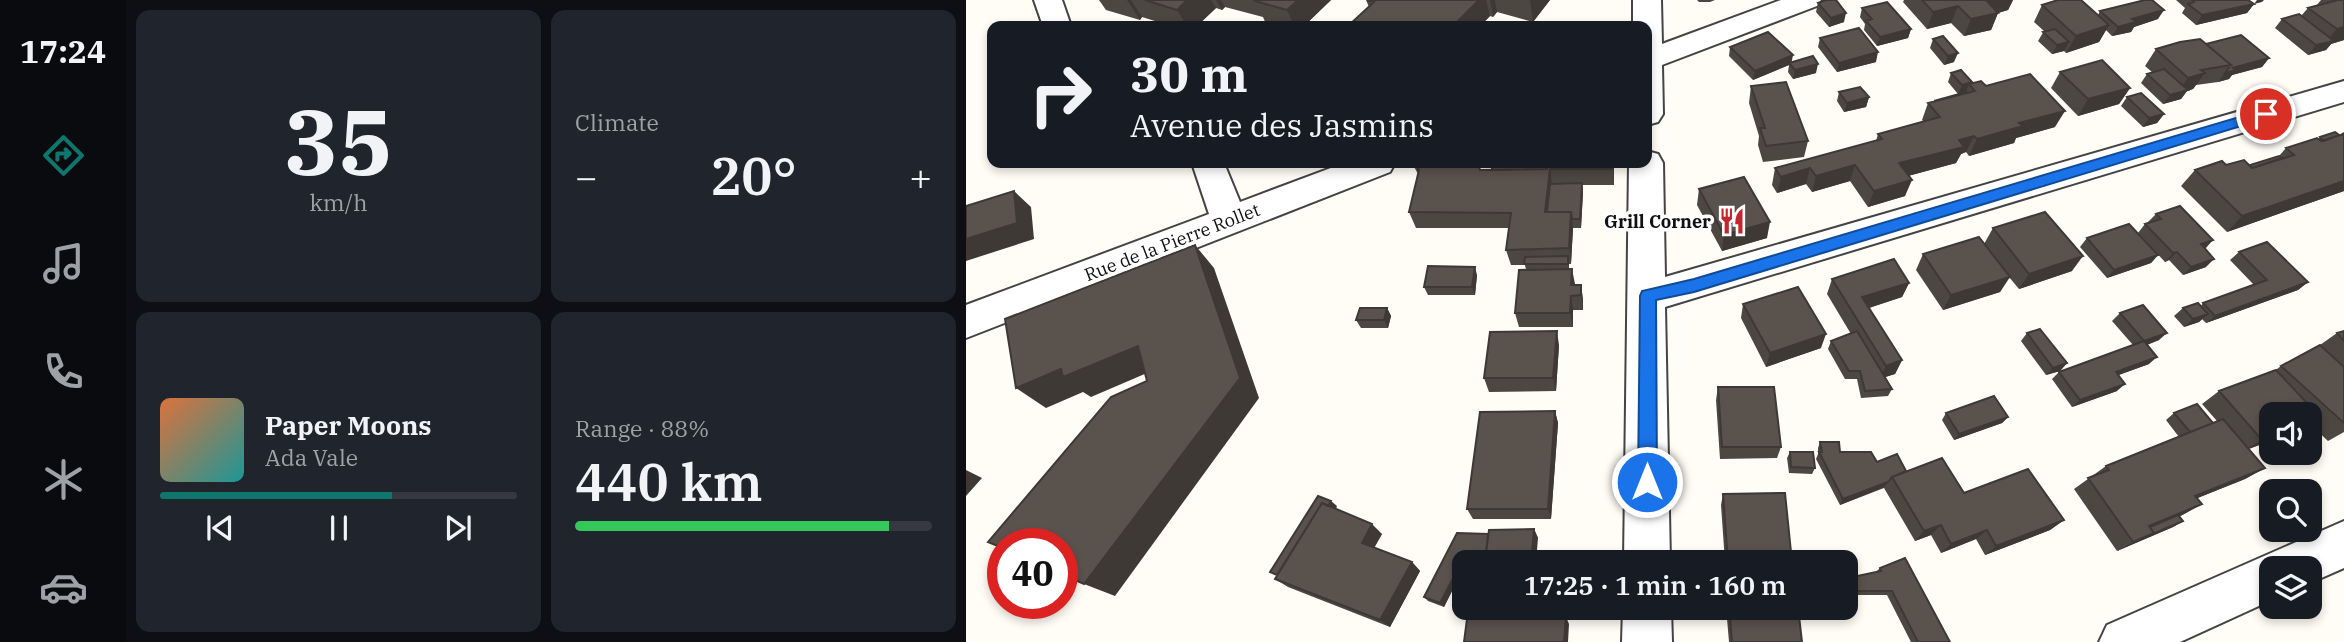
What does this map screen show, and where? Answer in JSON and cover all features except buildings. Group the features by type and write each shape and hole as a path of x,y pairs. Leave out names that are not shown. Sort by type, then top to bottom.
{"street":[{"path":"1048,0 1055,21"},
{"path":"1647,0 1647,21"},
{"path":"1652,58 1807,0"},
{"path":"1648,296 1694,285 2344,90"},
{"path":"1210,168 1229,221"},
{"name":"Rue de la Pierre Rollet","path":"966,322 1365,168"},
{"path":"1646,168 1647,550"},
{"path":"2318,556 2344,544"},
{"path":"2124,642 2259,582"},
{"path":"1647,620 1647,642"}],"place":[{"name":"Grill Corner","path":"1732,221"}],"route":[{"path":"1647,482 1648,296 1694,285 2266,114"}]}
